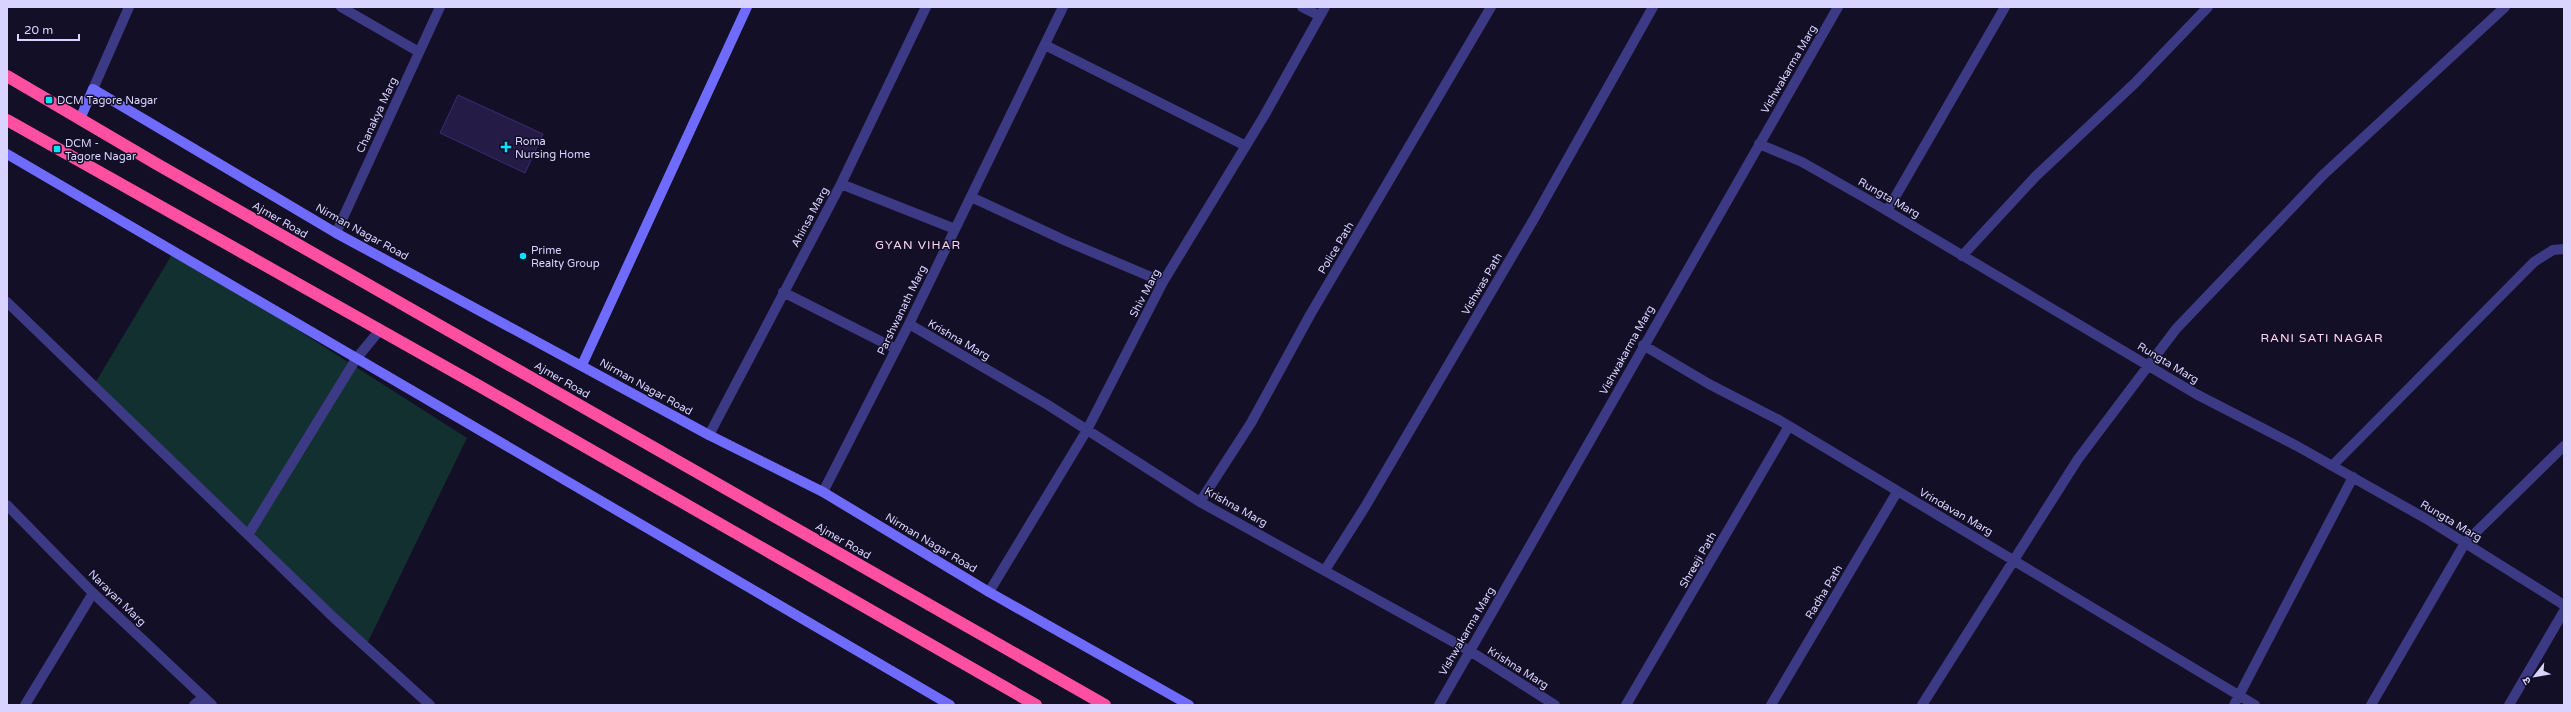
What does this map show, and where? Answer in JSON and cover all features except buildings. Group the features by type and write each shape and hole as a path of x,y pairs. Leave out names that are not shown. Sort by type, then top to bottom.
{"highway":[{"name":"Ajmer Road","path":"7,76 155,163 1105,705"},
{"path":"7,120 1036,705"}],"street":[{"path":"80,118 129,7"},
{"path":"340,7 419,52"},
{"name":"Chanakya Marg","path":"336,233 440,7"},
{"path":"582,365 747,7"},
{"name":"Ahinsa Marg","path":"709,435 841,184 926,7"},
{"name":"Parshwanath Marg","path":"823,492 909,324 1063,7"},
{"path":"1302,7 1323,11"},
{"name":"Police Path","path":"1200,502 1251,423 1310,315 1491,7"},
{"name":"Vishwas Path","path":"1325,570 1366,507 1535,218 1653,7"},
{"name":"Vishwakarma Marg","path":"1439,705 1643,345 1838,7"},
{"path":"1887,211 2005,7"},
{"path":"1962,256 2036,176 2135,83 2208,7"},
{"path":"1922,705 2078,458 2176,329 2323,175 2505,7"},
{"name":"Shiv Marg","path":"989,592 1087,430 1163,282 1246,146 1323,11"},
{"path":"1045,45 1246,146"},
{"name":"Nirman Nagar Road","path":"93,89 336,233 709,435 823,492 989,592 1188,705"},
{"name":"Rungta Marg","path":"1759,144 1802,162 2196,394 2353,477 2465,543 2564,605"},
{"path":"7,154 313,331 356,359 934,701 950,705"},
{"path":"841,184 955,229"},
{"path":"971,197 1066,241 1163,282"},
{"path":"2332,466 2534,262 2553,250 2564,249"},
{"path":"783,292 896,349"},
{"path":"7,302 333,616 430,705"},
{"name":"Krishna Marg","path":"909,324 1087,430 1200,502 1470,651 1555,705"},
{"path":"248,535 356,359 378,331"},
{"name":"Vrindavan Marg","path":"1643,345 1709,384 1789,426 2255,705"},
{"name":"Shreeji Path","path":"1626,705 1789,426"},
{"path":"2371,705 2465,543 2564,446"},
{"path":"2234,705 2353,477"},
{"name":"Radha Path","path":"1772,705 1897,492"},
{"name":"Narayan Marg","path":"7,505 93,593 212,705"},
{"path":"25,705 93,593"},
{"path":"2509,705 2564,612"},
{"path":"194,705 204,697"}],"green space":[{"path":"174,251 467,438 366,646 94,385"}],"place":[{"name":"DCM Tagore Nagar","path":"49,100"},
{"name":"Roma Nursing Home","path":"506,147"},
{"name":"DCM - Tagore Nagar","path":"57,149"},
{"name":"Prime Realty Group","path":"523,256"}],"district":[{"name":"GYAN VIHAR","path":"918,245"},
{"name":"RANI SATI NAGAR","path":"2322,338"}]}
